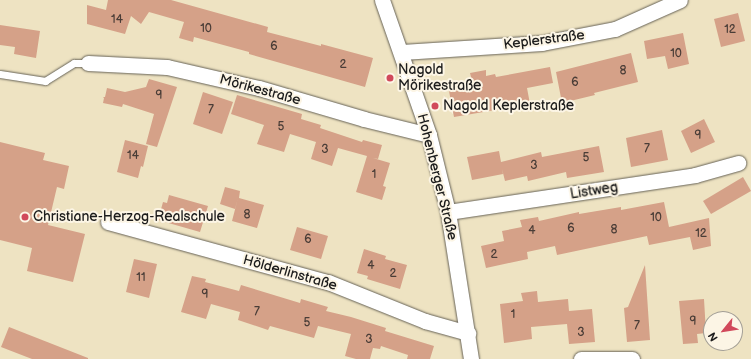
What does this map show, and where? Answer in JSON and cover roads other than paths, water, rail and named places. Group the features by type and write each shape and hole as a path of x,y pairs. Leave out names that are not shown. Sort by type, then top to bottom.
{"street":[{"name":"Hohenberger Straße","path":"382,0 402,52 429,135 448,212 468,333 470,359"},
{"name":"Keplerstraße","path":"402,52 542,43 615,29 680,0"},
{"name":"Mörikestraße","path":"88,63 167,67 259,88 364,119 429,135"},
{"name":"Listweg","path":"448,212 696,175 738,163"},
{"name":"Hölderlinstraße","path":"108,222 328,282 425,321 468,333"},
{"path":"581,359 632,359"}],"lane":[{"path":"0,74 45,81 74,63 88,63"}],"place":[{"name":"Nagold Mörikestraße","path":"390,78"},
{"name":"Nagold Keplerstraße","path":"435,106"},
{"name":"Christiane-Herzog-Realschule","path":"25,217"}]}
